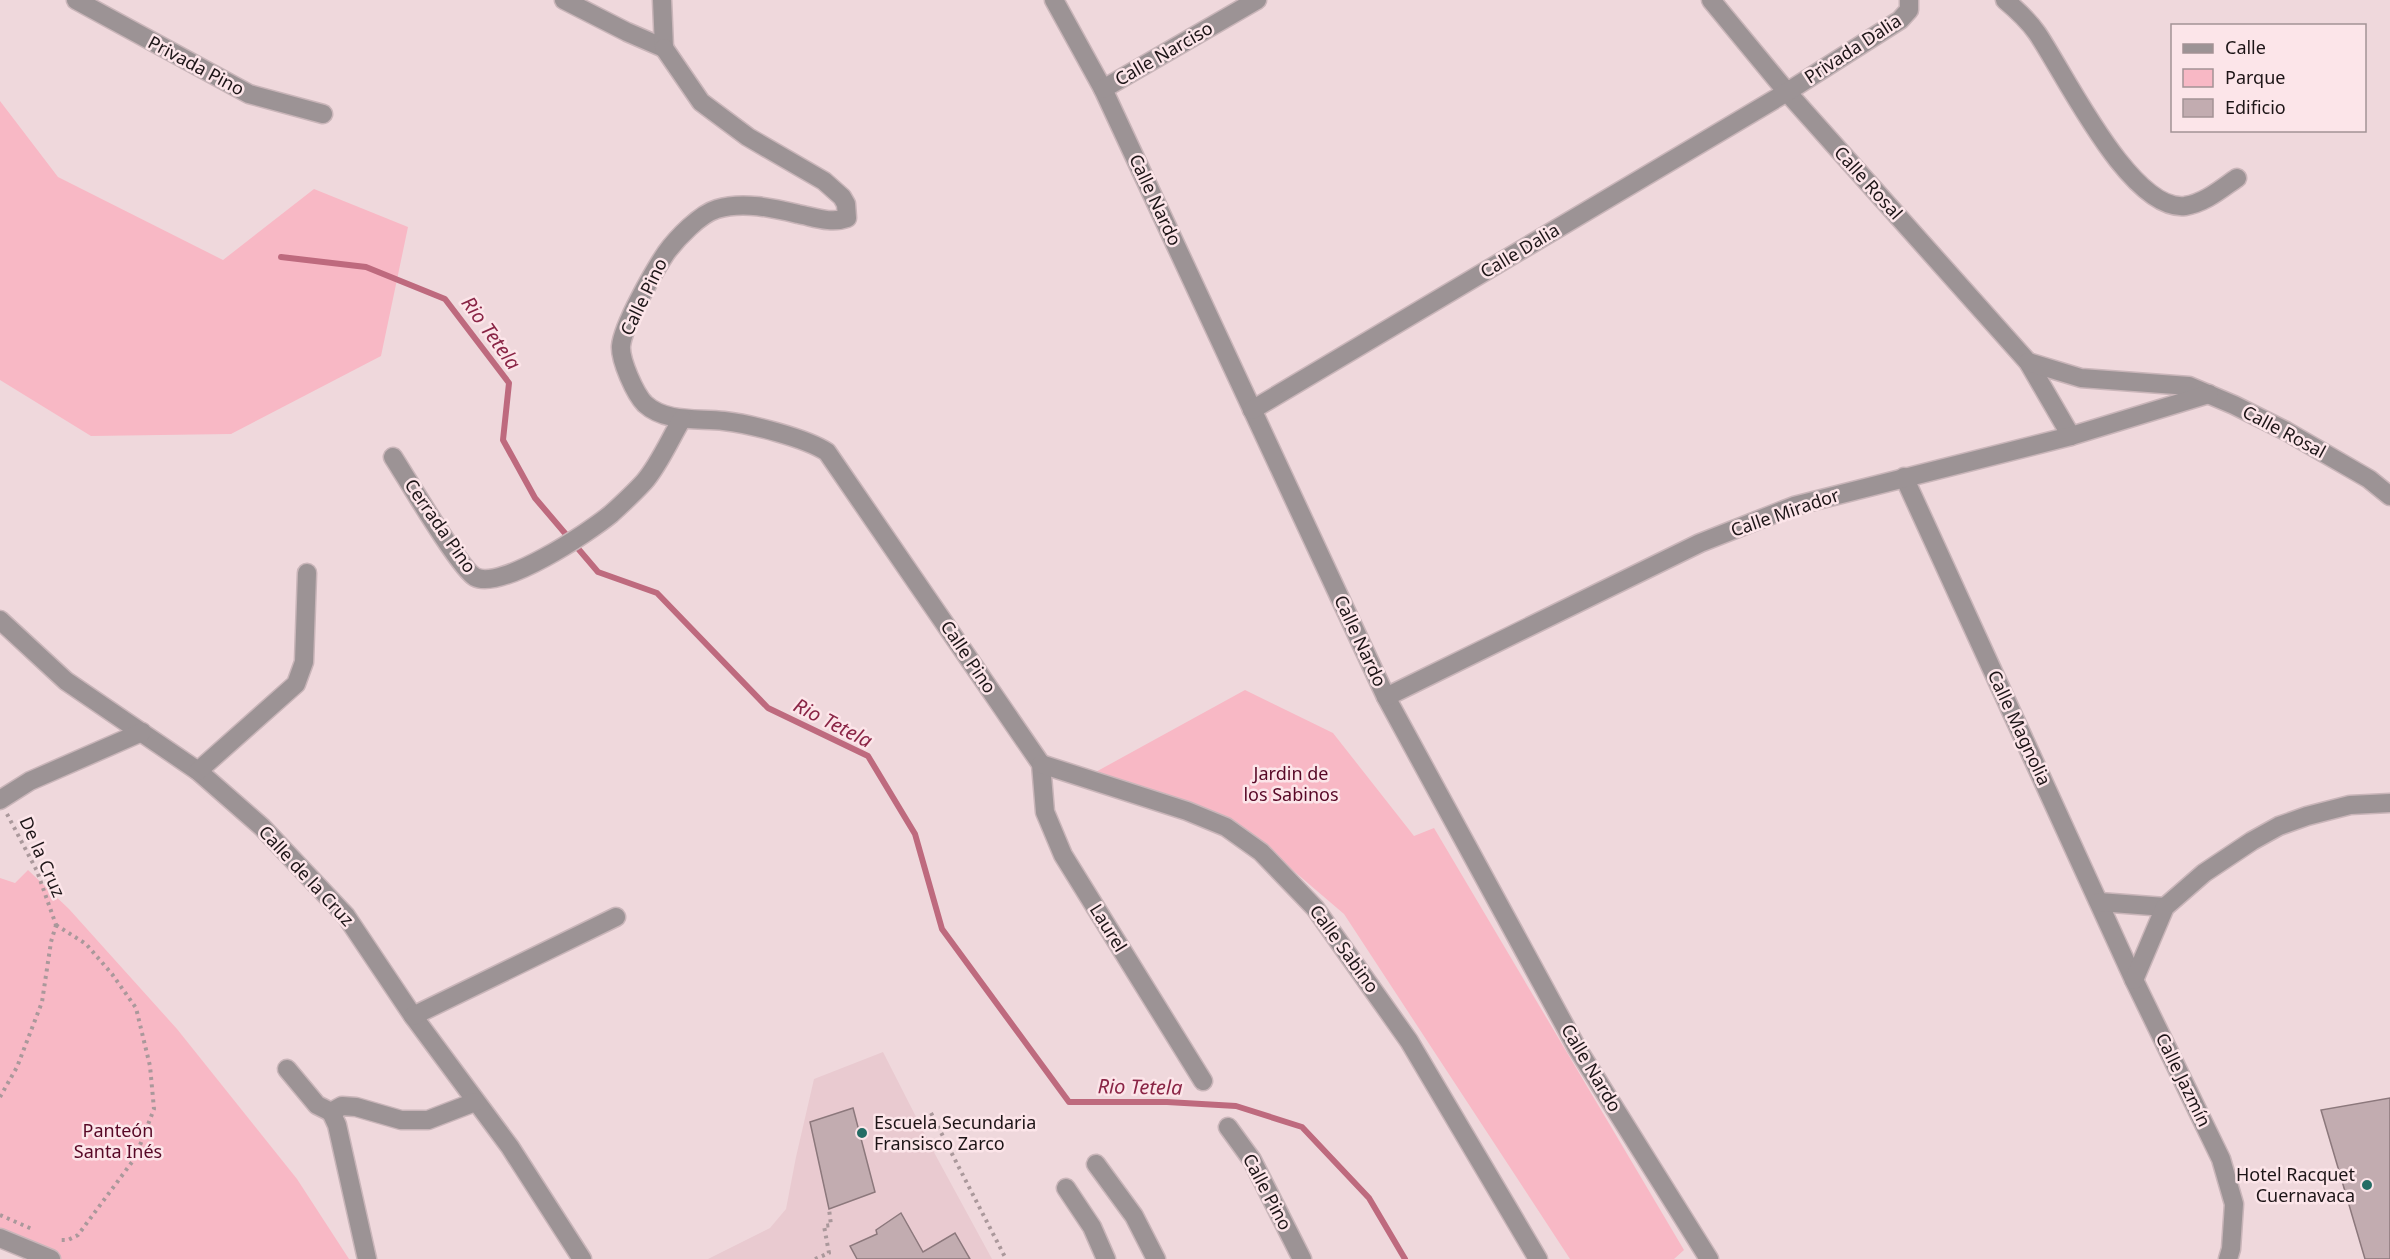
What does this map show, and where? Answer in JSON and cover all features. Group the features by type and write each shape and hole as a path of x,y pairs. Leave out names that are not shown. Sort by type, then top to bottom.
{"street":[{"name":"Privada Pino","path":"76,0 249,94 323,114"},
{"path":"564,0 664,48 662,0"},
{"name":"Calle Nardo","path":"1054,0 1103,90 1386,696 1577,1048 1709,1259"},
{"name":"Calle Narciso","path":"1103,90 1257,0"},
{"name":"Calle Rosal","path":"1711,0 1787,92 2028,362 2071,436"},
{"name":"Privada Dalia","path":"1787,92 1900,20 1909,10 1909,0"},
{"path":"2005,0 2021,14 2036,33 2082,111 2127,173 2157,199 2183,206 2207,199 2238,178"},
{"name":"Calle Pino","path":"664,48 701,102 748,138 824,181 842,197 848,211 847,218 830,221 750,206 717,209 701,216 667,252 628,322 621,356 635,389 646,405 682,419 725,421 801,439 827,452 1041,765"},
{"name":"Calle Dalia","path":"1252,410 1787,92"},
{"name":"Calle Rosal","path":"2028,362 2081,378 2189,386 2286,431 2369,479 2390,496"},
{"name":"Calle Mirador","path":"1386,696 1700,543 1794,506 2071,436 2209,394"},
{"name":"Cerrada Pino","path":"393,457 456,556 472,576 484,581 497,579 547,557 610,514 646,480 682,419"},
{"name":"Calle Magnolia","path":"1904,477 2134,980"},
{"path":"198,771 296,684 304,662 307,573"},
{"name":"Calle de la Cruz","path":"0,620 66,681 198,771 261,827 346,916 413,1016 510,1147 582,1259"},
{"path":"3,805 30,781 142,732"},
{"name":"Laurel","path":"1041,765 1045,812 1063,855 1203,1081"},
{"name":"Calle Sabino","path":"1041,765 1187,811 1226,827 1261,852 1315,908 1409,1041 1538,1259"},
{"path":"2134,980 2164,907 2204,873 2279,826 2350,805 2390,803"},
{"path":"2099,902 2164,907"},
{"path":"413,1016 616,917"},
{"name":"Calle Jazmín","path":"2134,980 2221,1159 2234,1204 2231,1249 2228,1259"},
{"path":"287,1069 317,1105 331,1112 337,1125 368,1259"},
{"path":"331,1112 342,1106 356,1107 401,1120 428,1120 475,1102"},
{"name":"Calle Pino","path":"1228,1127 1252,1160 1302,1259"},
{"path":"1096,1164 1134,1216 1156,1259"},
{"path":"1066,1188 1092,1227 1106,1259"},
{"path":"0,1238 51,1259"}],"path":[{"name":"De la Cruz","path":"3,805 37,871 56,925"},
{"path":"0,1097 17,1067 42,1002 51,942 56,925 86,944 112,974 136,1008 150,1066 154,1109 135,1158 78,1235 60,1241 50,1237"},
{"path":"931,1113 1006,1259"},
{"path":"814,1259 829,1253 824,1226 831,1225 829,1209"},
{"path":"0,1215 40,1232"}],"shaded area":[{"name":"Escuela Secundaria Fransisco Zarco","path":"883,1052 992,1259 708,1259 770,1228 786,1209 814,1079"}],"green space":[{"path":"0,101 58,177 223,260 314,189 408,227 381,356 231,434 91,436 0,380"},
{"name":"Jardin de los Sabinos","path":"1245,690 1333,733 1414,836 1434,828 1684,1250 1674,1259 1570,1259 1344,914 1241,826 1092,774"},
{"name":"Panteón Santa Inés","path":"28,870 69,909 177,1029 297,1179 349,1259 58,1259 0,1236 0,878 15,883"}],"building":[{"name":"Hotel Racquet Cuernavaca","path":"2390,1098 2390,1259 2365,1259 2321,1110"},
{"path":"853,1108 875,1192 829,1209 810,1122"},
{"path":"901,1213 923,1252 955,1233 970,1259 857,1259 850,1246 877,1234 876,1230"}],"waterway":[{"name":"Rio Tetela","path":"281,257 366,267 445,299 509,383 503,440 535,498 598,572 657,593 768,708 868,756 915,834 942,929 1069,1102 1167,1102 1236,1106 1302,1127 1369,1198 1405,1259"}],"place":[{"name":"Escuela Secundaria Fransisco Zarco","path":"862,1133"},
{"name":"Hotel Racquet Cuernavaca","path":"2367,1185"}]}
